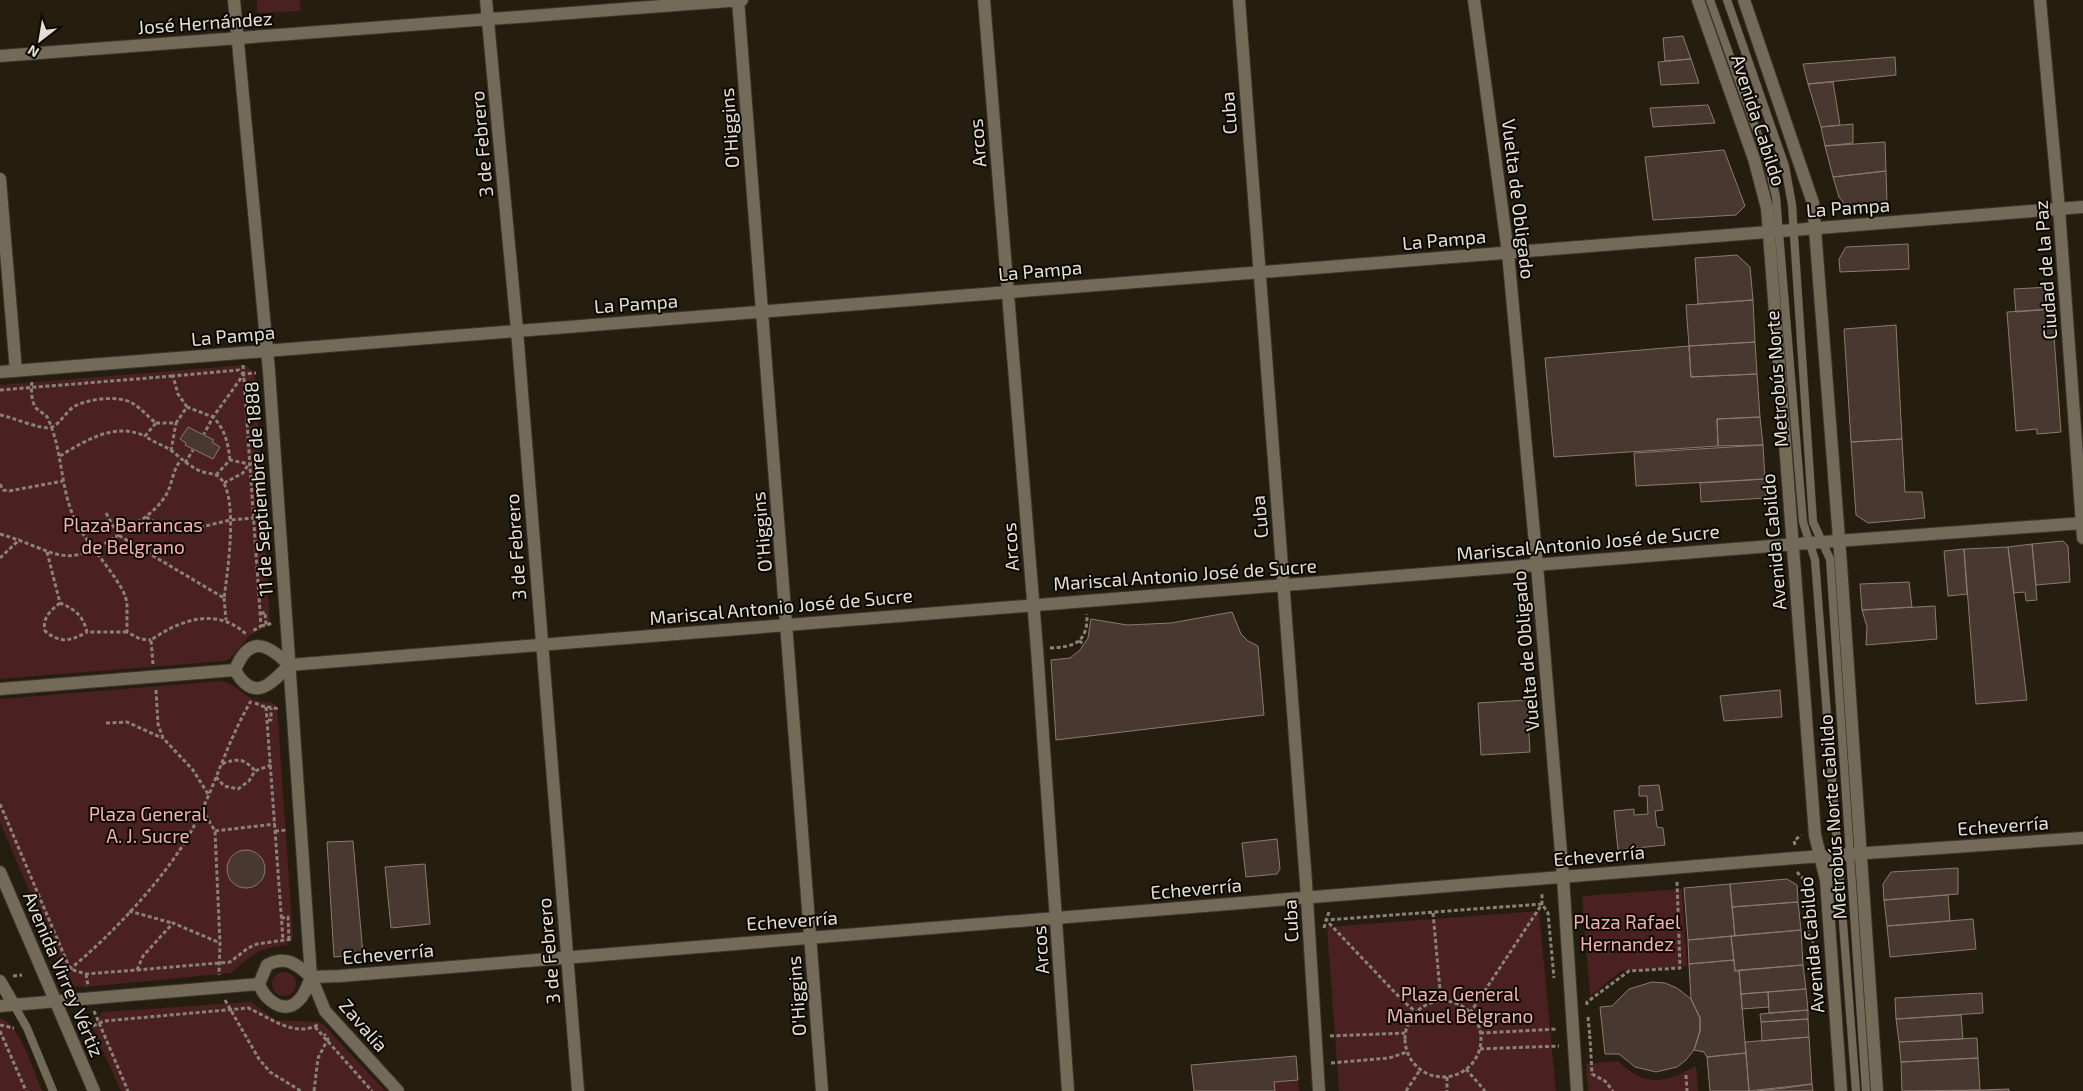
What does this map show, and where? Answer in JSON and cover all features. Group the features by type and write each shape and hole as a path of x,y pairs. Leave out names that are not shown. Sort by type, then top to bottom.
{"street":[{"name":"11 de Septiembre de 1888","path":"234,0 269,371 311,977"},
{"name":"3 de Febrero","path":"486,0 517,330 578,1091"},
{"name":"José Hernández","path":"0,56 739,0"},
{"name":"O'Higgins","path":"739,0 822,1091"},
{"name":"Arcos","path":"984,0 1037,649 1068,1091"},
{"name":"Cuba","path":"1239,0 1258,272 1307,898 1319,1091"},
{"name":"Vuelta de Obligado","path":"1474,0 1508,253 1537,565 1577,1091"},
{"name":"Avenida Cabildo","path":"1698,0 1762,182 1767,208 1780,231 1792,545 1815,835 1826,880 1841,1091"},
{"name":"Avenida Cabildo","path":"1744,0 1808,182 1813,203 1840,542 1850,854 1878,1091"},
{"name":"Ciudad de la Paz","path":"2040,0 2059,209 2083,538"},
{"path":"0,179 16,371"},
{"name":"La Pampa","path":"0,372 2083,207"},
{"name":"Mariscal Antonio José de Sucre","path":"290,664 541,643 788,626 1033,604 2082,523"},
{"path":"259,645 268,647 290,664 271,685 263,688 247,686 235,670 245,651 259,645"},
{"path":"0,689 235,670"},
{"name":"Echeverría","path":"311,977 1056,919 1820,856 2083,838"},
{"name":"Avenida Virrey Vértiz","path":"0,872 94,1091"},
{"path":"282,960 291,961 311,977 300,999 290,1006 279,1005 270,1001 264,996 258,984 267,965 282,960"},
{"name":"Zavalía","path":"311,977 325,1011 398,1091"},
{"path":"0,980 14,1005"},
{"path":"0,1006 56,1003 258,984"}],"lane":[{"name":"Metrobús Norte","path":"1710,0 1773,181 1814,522 1815,560 1850,854"},
{"name":"Metrobús Norte","path":"1727,0 1785,166 1792,205 1780,231 1803,522 1816,543"},
{"name":"Metrobús Norte Cabildo","path":"1816,543 1830,559 1866,1091"},
{"name":"Metrobús Norte Cabildo","path":"1826,880 1850,854"},
{"name":"Metrobús Norte Cabildo","path":"1850,854 1856,1091"},
{"path":"14,1005 27,1028 53,1091"}],"path":[{"path":"241,641 261,626 242,353"},
{"path":"0,390 239,370 244,374 269,371"},
{"path":"204,434 213,417 244,374"},
{"path":"173,376 178,394 187,407 213,417 220,424 226,436 230,460"},
{"path":"32,394 36,407 46,414 52,427 60,456 62,481 75,520 124,593 127,602 127,632"},
{"path":"0,415 20,419 41,428 52,427 74,406 90,401 114,399 132,403 156,423 176,423"},
{"path":"171,451 176,423 187,407"},
{"path":"145,436 156,423"},
{"path":"60,456 82,442 114,431 132,430 171,451 185,463 202,472 216,475 224,483 230,520 230,544 224,598 226,620"},
{"path":"185,463 193,450"},
{"path":"0,534 20,539 47,552 75,556 96,550 146,517 166,497 174,469 181,460"},
{"path":"230,460 249,464 261,462"},
{"path":"216,475 230,460"},
{"path":"224,483 243,473 249,464"},
{"path":"0,484 3,490 10,492 62,481"},
{"path":"106,513 118,535 224,598"},
{"path":"146,517 169,531 180,532 230,520 253,520 266,517"},
{"path":"0,558 20,539"},
{"path":"47,552 60,603 78,613 87,632"},
{"path":"1037,649 1070,646 1079,641 1087,624 1085,600"},
{"path":"60,603 46,616 44,624 46,631 62,641 72,640 87,632 127,632 140,639 151,640 184,621 226,620 244,632"},
{"path":"260,614 265,612 266,625"},
{"path":"151,640 152,658"},
{"path":"1079,641 1084,644"},
{"path":"143,664 162,662"},
{"path":"156,694 158,724 162,738"},
{"path":"63,971 70,969 102,940 129,911 180,849 202,809 251,702 271,708 271,720 268,720 283,940"},
{"path":"106,723 127,722 162,738 193,770 208,795"},
{"path":"221,764 237,759 247,762 255,771"},
{"path":"216,777 224,786 238,789 249,781 255,771 271,765"},
{"path":"0,804 70,969 86,974 230,962 248,948 257,944 290,939 288,917 282,918"},
{"path":"202,809 215,831 220,943 218,972"},
{"path":"215,831 275,824"},
{"path":"275,831 284,830"},
{"path":"1801,835 1794,841 1796,858 1798,872 1805,881 1809,938 1814,943"},
{"path":"1590,1037 1587,1002 1629,971 1680,968 1676,868"},
{"path":"1541,879 1542,904 1548,913 1554,981"},
{"path":"1326,920 1542,904"},
{"path":"1470,1013 1542,904"},
{"path":"129,911 173,923 220,943"},
{"path":"1325,937 1326,920 1329,912"},
{"path":"1433,912 1441,1001"},
{"path":"1326,920 1403,1001 1416,1012"},
{"path":"137,970 143,956 173,923"},
{"path":"1441,1001 1461,1006 1470,1013 1480,1033 1480,1048 1475,1060 1466,1070 1447,1077 1431,1076 1420,1070 1407,1052 1405,1032 1409,1021 1416,1012 1428,1004 1441,1001"},
{"path":"128,1091 95,1025 104,1021 248,1008 262,1014 275,1024 296,1028 317,1025 328,1042 372,1091"},
{"path":"228,1010 252,1049 270,1072 301,1091"},
{"path":"0,1025 14,1028"},
{"path":"1329,1026 1330,1045"},
{"path":"1480,1033 1558,1029"},
{"path":"0,1031 26,1091"},
{"path":"1330,1036 1405,1032"},
{"path":"314,1091 318,1058 328,1042"},
{"path":"1480,1048 1559,1046"},
{"path":"1331,1063 1389,1058 1407,1052"},
{"path":"1331,1054 1332,1072"},
{"path":"1406,1091 1420,1070"},
{"path":"1466,1070 1485,1091"},
{"path":"1592,1074 1605,1081 1613,1091"},
{"path":"1686,1075 1687,1091"},
{"path":"1447,1077 1447,1091"}],"green space":[{"path":"257,0 300,0 301,11 257,13"},
{"name":"Plaza Barrancas de Belgrano","path":"245,365 253,371 256,382 270,625 250,635 230,659 224,661 0,679 0,385"},
{"name":"Plaza General A. J. Sucre","path":"222,681 232,685 248,697 261,702 270,702 277,706 293,938 287,945 268,948 256,953 231,973 86,987 74,986 67,981 0,822 0,699"},
{"name":"Plaza Rafael Hernandez","path":"1682,889 1687,966 1621,971 1590,996 1582,896"},
{"name":"Plaza General Manuel Belgrano","path":"1539,911 1556,1091 1339,1091 1327,927"},
{"path":"284,972 293,975 296,984 293,993 284,996 275,993 272,984 275,975"},
{"path":"251,1002 276,1020 317,1022 324,1025 385,1091 121,1091 92,1027 102,1012"},
{"path":"0,1018 14,1029 20,1039 42,1091 0,1091"},
{"path":"1618,1061 1638,1076 1656,1080 1675,1076 1696,1066 1698,1091 1588,1091 1586,1064"},
{"path":"1298,1080 1299,1091 1275,1091 1274,1082"}],"building":[{"path":"1683,36 1691,59 1665,61 1663,38"},
{"path":"1895,57 1896,75 1808,84 1803,64"},
{"path":"1691,59 1699,83 1661,85 1658,62"},
{"path":"1833,82 1840,125 1821,127 1808,84"},
{"path":"1708,105 1715,123 1653,127 1650,108"},
{"path":"1853,124 1853,143 1825,146 1821,127"},
{"path":"1885,142 1886,171 1833,177 1825,146"},
{"path":"1724,150 1745,206 1736,215 1653,220 1645,157"},
{"path":"1886,171 1887,203 1846,206 1839,197 1833,177"},
{"path":"1908,244 1909,269 1840,272 1839,259 1846,247"},
{"path":"1737,255 1750,267 1753,300 1698,304 1695,258"},
{"path":"2050,287 2052,309 2016,312 2014,289"},
{"path":"1753,300 1755,342 1689,346 1686,305"},
{"path":"2052,309 2061,432 2037,434 2037,429 2016,431 2007,312"},
{"path":"1896,325 1902,439 1851,442 1844,329"},
{"path":"1755,342 1757,374 1691,377 1689,346"},
{"path":"1689,346 1691,377 1757,374 1760,417 1717,419 1718,446 1554,457 1545,358"},
{"path":"1760,417 1763,445 1718,446 1717,419"},
{"path":"188,427 214,440 212,442 220,447 213,459 185,445 186,443 180,439"},
{"path":"1902,439 1905,492 1922,492 1925,518 1868,523 1856,515 1851,442"},
{"path":"1763,445 1765,479 1636,486 1634,453"},
{"path":"1765,479 1766,498 1701,502 1700,483"},
{"path":"2063,541 2068,546 2070,582 2036,585 2032,544"},
{"path":"2032,544 2037,600 2026,601 2025,592 2014,593 2008,547"},
{"path":"2008,547 2027,700 1976,704 1964,549"},
{"path":"1964,549 1967,594 1948,596 1944,551"},
{"path":"1909,582 1912,607 1862,610 1860,584"},
{"path":"1935,606 1937,639 1866,645 1867,627 1862,610"},
{"path":"1232,612 1241,634 1248,641 1258,646 1264,715 1056,740 1051,660 1070,658 1080,650 1088,638 1091,619 1127,625 1171,623"},
{"path":"1780,690 1782,717 1724,721 1720,696"},
{"path":"1527,700 1530,752 1481,755 1478,703"},
{"path":"1659,785 1663,810 1655,811 1657,827 1663,828 1665,845 1618,850 1614,811 1634,809 1634,815 1648,814 1647,796 1639,796 1639,786"},
{"path":"1277,839 1280,869 1277,874 1246,877 1242,843"},
{"path":"353,841 363,954 334,957 327,842"},
{"path":"246,850 260,855 265,869 260,883 246,888 232,883 227,869 232,855"},
{"path":"425,864 430,924 391,928 385,867"},
{"path":"1958,868 1958,894 1884,900 1883,884 1891,872"},
{"path":"1787,879 1797,885 1798,902 1732,907 1730,884"},
{"path":"1730,884 1735,936 1688,940 1684,888"},
{"path":"1948,895 1950,921 1887,926 1884,900"},
{"path":"1798,902 1801,930 1735,936 1732,907"},
{"path":"1973,919 1976,949 1890,957 1887,926"},
{"path":"1801,930 1803,965 1735,971 1731,936"},
{"path":"1731,936 1734,960 1689,964 1688,940"},
{"path":"1734,960 1735,971 1739,970 1746,1053 1707,1057 1704,1052 1694,1050 1700,1031 1700,1018 1691,999 1689,964"},
{"path":"1803,965 1806,989 1741,994 1739,970"},
{"path":"1652,982 1665,983 1677,988 1691,999 1700,1018 1700,1031 1694,1050 1686,1060 1677,1067 1656,1072 1635,1067 1619,1054 1605,1054 1600,1007 1612,1006 1629,989"},
{"path":"1806,989 1808,1010 1769,1013 1768,992"},
{"path":"1768,992 1769,1007 1742,1009 1741,994"},
{"path":"1982,993 1983,1013 1896,1019 1895,998"},
{"path":"1808,1010 1808,1019 1761,1022 1760,1014"},
{"path":"1961,1015 1963,1039 1899,1042 1896,1019"},
{"path":"1808,1019 1809,1037 1762,1041 1761,1022"},
{"path":"1809,1037 1812,1084 1749,1091 1745,1042"},
{"path":"1977,1038 1978,1058 1901,1062 1899,1042"},
{"path":"1746,1053 1749,1091 1710,1091 1707,1057"},
{"path":"1296,1056 1298,1080 1274,1082 1275,1091 1194,1091 1191,1065"},
{"path":"1978,1058 1980,1090 1902,1091 1901,1062"},
{"path":"1812,1084 1813,1091 1757,1091 1785,1088"},
{"path":"2009,1089 2009,1091 1952,1091 1980,1090"}]}
